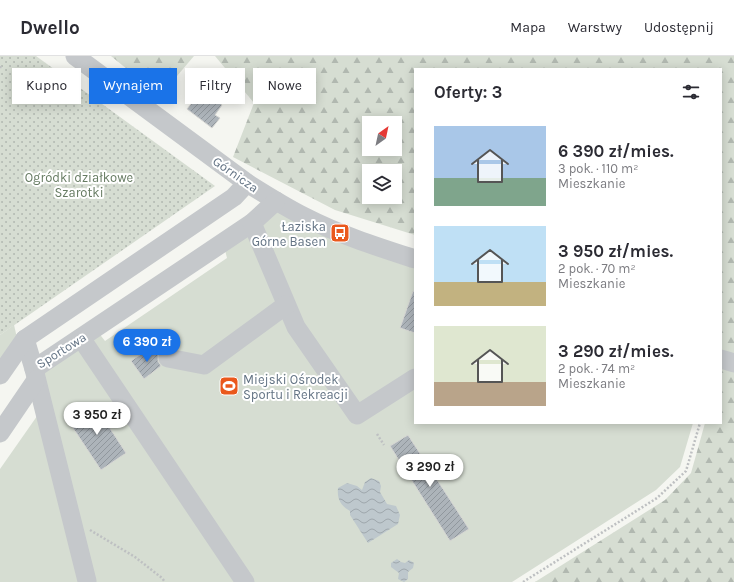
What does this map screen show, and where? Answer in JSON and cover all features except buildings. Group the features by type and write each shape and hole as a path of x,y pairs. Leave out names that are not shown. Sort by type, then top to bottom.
{"street":[{"name":"Górnicza","path":"75,56 247,183 276,201 306,218 340,233 414,259"},
{"path":"0,376 25,339 234,197 247,183"},
{"name":"Sportowa","path":"25,339 35,375 81,338 252,222 276,201"},
{"path":"252,222 296,327 357,415 414,379"},
{"path":"168,358 204,365 286,305"},
{"path":"81,338 246,582"},
{"path":"722,358 734,363"},
{"path":"0,433 35,375"},
{"path":"35,375 87,580"}],"path":[{"path":"523,582 657,498 686,471 700,424"},
{"path":"377,434 384,445"},
{"path":"71,518 135,557 165,582"}],"green space":[{"name":"Ogródki działkowe Szarotki","path":"0,56 36,56 53,68 12,68 12,104 81,104 81,89 89,94 89,104 102,104 215,186 0,335"},
{"path":"111,56 194,56 177,76 177,68 126,68"},
{"path":"215,56 734,56 734,354 722,350 722,68 414,68 414,235 335,210 233,157 254,104 316,104 316,68 253,68 253,102 245,92 245,68 225,68"},
{"name":"Miejski Ośrodek Sportu i Rekreacji","path":"277,210 414,265 414,424 693,424 680,467 656,490 512,582 0,582 0,469 49,399 39,372 98,332 105,341 227,258 224,246"},
{"path":"14,325 18,342 0,368 0,335"},
{"path":"722,364 734,368 734,582 535,582 665,500 691,473 705,424 722,424"}],"water":[{"path":"371,478 379,481 381,486 380,492 387,504 396,506 400,515 398,524 368,543 350,515 350,511 340,501 338,488 347,483 357,486 362,490 365,482"},
{"path":"397,559 405,563 409,560 414,563 413,568 408,572 408,579 404,582 398,579 399,573 391,567 391,563"}],"place":[{"name":"Łaziska Górne Basen","path":"340,233"},
{"name":"Miejski Ośrodek Sportu i Rekreacji","path":"229,386"}]}
